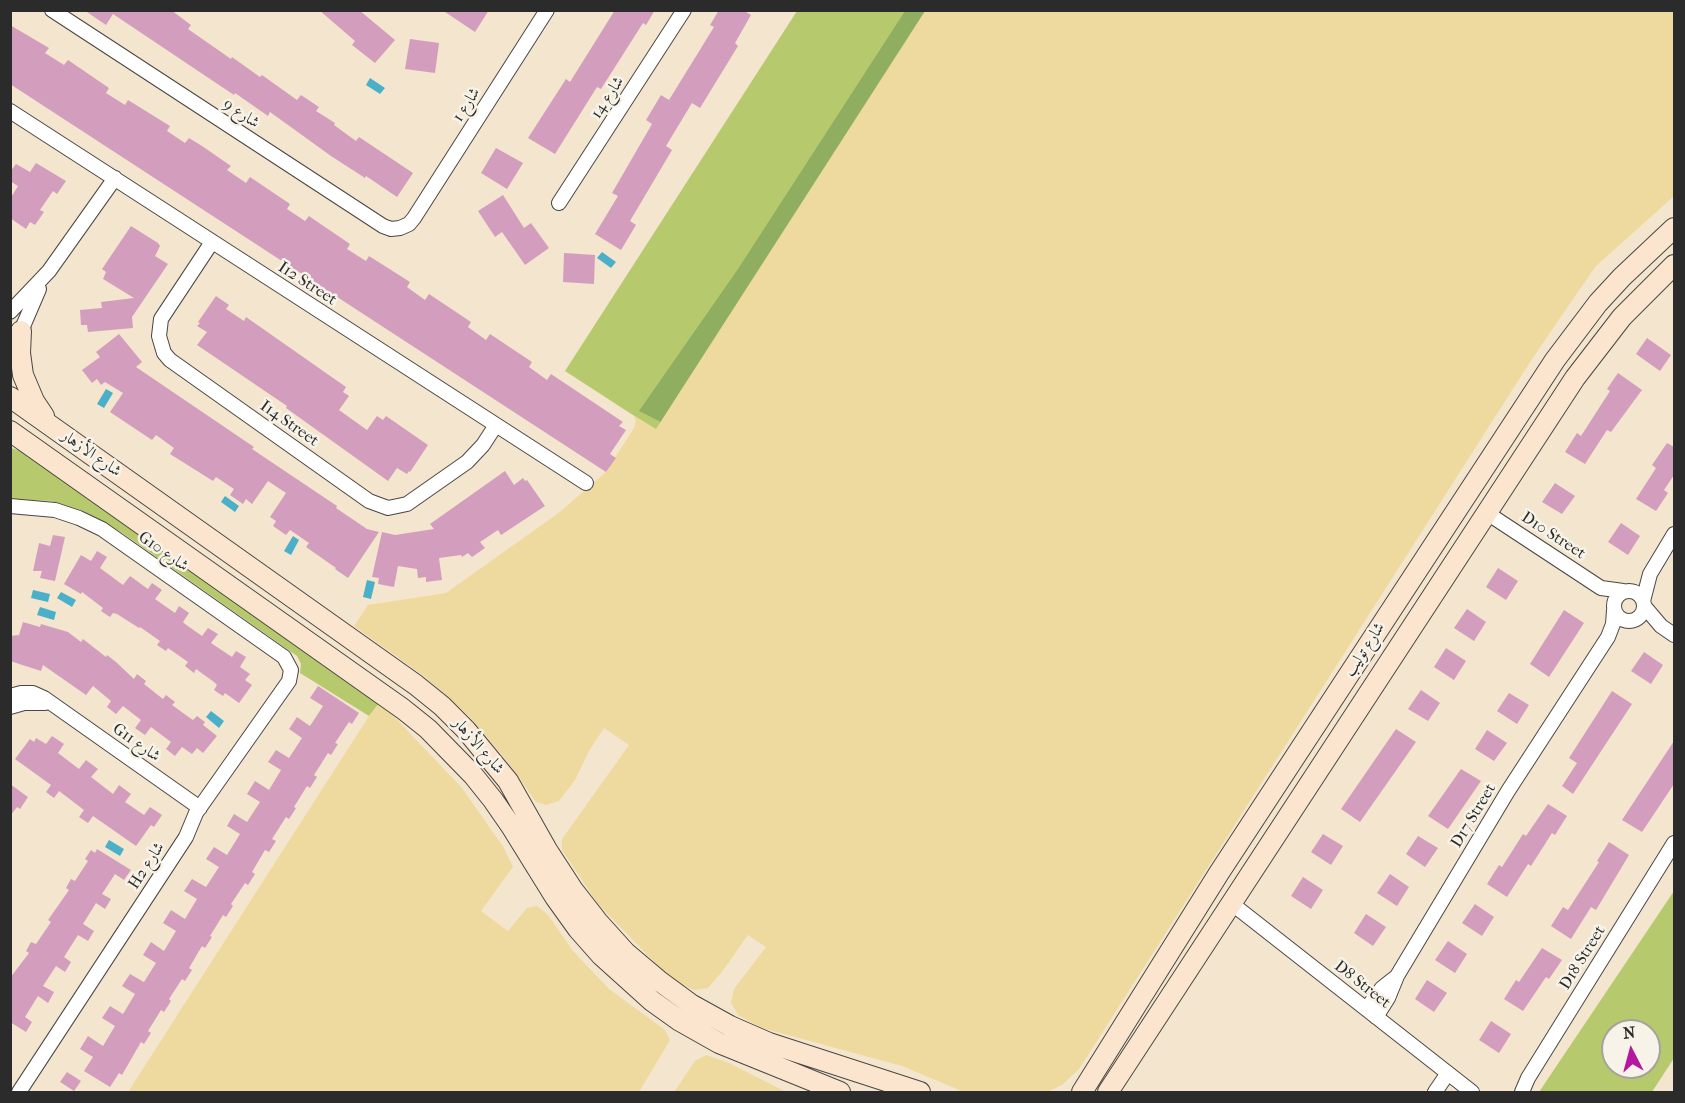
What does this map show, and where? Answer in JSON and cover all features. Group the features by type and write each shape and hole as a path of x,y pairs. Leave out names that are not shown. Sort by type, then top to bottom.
{"street":[{"name":"شارع 9","path":"52,10 383,226 391,229 400,228 414,218"},
{"name":"شارع 1","path":"414,218 546,10"},
{"name":"شارع 14","path":"559,203 684,10"},
{"name":"I12 Street","path":"13,117 115,178 586,483"},
{"path":"10,353 49,271 115,178"},
{"name":"شارع توليب","path":"1086,1087 1265,804 1555,360 1598,303 1674,228"},
{"name":"I14 Street","path":"212,242 161,319 159,336 164,352 170,360 369,501 388,508 406,504 467,462 483,445 496,425"},
{"name":"شارع توليب","path":"1112,1090 1575,378 1629,310 1674,265"},
{"path":"10,312 49,271"},
{"path":"21,331 20,353 23,375 34,401 51,426"},
{"name":"شارع الأزهار","path":"10,397 416,685 442,706 466,729 508,782 573,891 597,922 626,953 658,980 692,1005 720,1021 769,1043 920,1092"},
{"path":"10,411 79,457 119,474"},
{"path":"1487,513 1484,497 1487,482 1518,433 1520,413"},
{"name":"شارع الأزهار","path":"10,431 20,444 403,709 428,729 473,775 493,800 578,929 601,955 652,1001 680,1021 719,1043 840,1092"},
{"name":"G10 شارع","path":"10,506 55,510 91,523 284,657"},
{"name":"D10 Street","path":"1487,513 1601,588 1614,608"},
{"path":"1661,626 1620,618 1614,608 1616,598 1640,584 1650,574 1674,534"},
{"path":"1632,620 1642,613 1650,574"},
{"name":"D10 Street","path":"1601,588 1625,591"},
{"path":"1625,591 1639,594 1643,604 1661,626 1674,635"},
{"name":"D17 Street","path":"1371,1013 1379,992 1397,976 1508,791 1608,637 1613,624 1614,608"},
{"name":"D17 Street","path":"1608,637 1632,620"},
{"name":"H2 شارع","path":"19,1092 186,837 200,808 289,681 291,670 284,657"},
{"name":"G11 شارع","path":"10,696 33,693 44,698 200,808"},
{"path":"10,707 24,703 53,704"},
{"path":"1232,903 1229,888 1232,873 1263,824 1265,804"},
{"name":"D18 Street","path":"1522,1092 1528,1078 1674,843"},
{"name":"D8 Street","path":"1232,903 1472,1092"},
{"path":"1435,1092 1453,1077"},
{"path":"1449,1092 1453,1077"},
{"path":"1511,1092 1528,1078"},
{"path":"1070,1092 1086,1087"}],"green space":[{"path":"797,11 925,11 656,430 565,371"},
{"path":"905,11 928,11 661,422 639,411 738,269"},
{"path":"11,448 25,452 380,702 369,716 300,673 301,664 297,656 121,532 83,511 51,501 11,499"},
{"path":"1674,891 1674,1058 1661,1078 1661,1019 1601,1019 1601,1079 1660,1079 1652,1092 1539,1092"}],"sand":[{"path":"925,11 1674,11 1674,196 1595,267 1532,359 1079,1069 1062,1085 1047,1092 964,1092 902,1066 762,1028 738,1015 731,1003 734,989 766,947 748,935 708,988 694,990 681,984 662,970 598,904 562,850 562,839 629,745 604,728 589,751 575,780 559,801 546,805 536,802 508,762 469,716 425,677 354,626 368,605 446,593 560,512 606,472 634,428 636,420 633,415 656,429"},
{"path":"380,702 462,788 504,848 513,867 481,911 508,931 527,908 537,906 548,915 573,951 609,989 665,1030 670,1040 639,1092 128,1092"},
{"path":"706,1055 729,1063 786,1092 674,1092 695,1061"}],"water":[{"path":"370,78 385,88 380,94 366,85"},
{"path":"602,252 616,262 611,268 597,258"},
{"path":"106,389 113,393 104,408 97,404"},
{"path":"225,496 239,506 235,512 221,502"},
{"path":"293,536 299,540 291,555 284,551"},
{"path":"367,580 375,582 371,599 363,597"},
{"path":"33,590 50,594 48,602 31,598"},
{"path":"61,592 76,600 72,607 57,598"},
{"path":"40,607 56,612 54,620 37,615"},
{"path":"211,711 224,721 219,728 206,717"},
{"path":"109,840 124,849 120,856 105,847"}],"building":[{"path":"84,10 171,10 191,25 188,29 231,59 232,57 260,77 262,75 297,100 301,95 319,107 316,111 356,141 359,137 413,173 397,197 331,156 270,112 268,116 235,93 234,95 113,14 106,25"},
{"path":"319,10 359,10 395,40 375,63 352,45 355,41"},
{"path":"442,10 489,10 475,32"},
{"path":"615,10 655,10 646,25 643,23 601,89 597,87 555,154 528,138 566,79 570,82"},
{"path":"719,10 743,10 751,15 735,43 738,46 700,108 692,103 666,146 672,150 630,221 636,225 621,250 595,234 618,196 612,193 652,124 646,120 661,95 669,100 714,27 710,25"},
{"path":"10,25 49,48 45,53 64,65 68,60 109,88 106,93 125,105 128,100 170,126 167,131 185,143 189,138 202,146 231,166 227,170 246,183 250,177 290,204 287,209 305,221 309,216 350,244 347,249 366,261 369,256 410,282 407,287 425,300 429,294 471,322 468,327 486,340 490,334 532,362 529,367 547,380 551,374 623,422 619,426 626,430 610,454 616,458 606,472 10,84"},
{"path":"410,39 439,43 435,73 405,69"},
{"path":"496,148 523,163 507,189 481,173"},
{"path":"36,163 66,181 57,194 53,191 40,210 44,212 35,225 30,222 26,229 10,218 10,199 18,186 10,181 10,172 16,164 30,172"},
{"path":"503,195 524,228 531,223 549,248 525,265 502,232 495,237 478,211"},
{"path":"131,226 158,243 160,246 155,256 168,264 132,317 133,328 88,332 87,325 81,325 80,310 102,308 101,302 134,298 103,279 106,272 102,269"},
{"path":"564,253 595,255 594,284 563,282"},
{"path":"216,296 229,305 226,309 244,321 246,317 346,387 343,392 349,396 339,410 367,430 377,416 383,420 386,416 428,445 410,472 407,474 397,468 388,481 286,408 287,406 197,345 207,332 197,326 200,323 198,322"},
{"path":"119,334 142,362 136,367 254,447 252,449 337,506 336,508 367,529 379,532 348,578 306,547 309,543 290,530 286,535 273,526 276,521 270,517 286,493 268,481 252,504 246,499 243,504 230,495 234,489 216,477 213,481 170,454 174,448 156,435 152,440 110,412 123,393 105,382 101,385 97,379 92,383 82,370 100,357 96,352"},
{"path":"1647,338 1671,355 1660,371 1636,354"},
{"path":"1618,373 1642,390 1611,432 1607,430 1585,464 1565,452 1577,433 1581,436 1610,391 1607,389"},
{"path":"1667,443 1674,447 1674,475 1664,490 1668,493 1656,511 1636,499 1656,468 1652,465"},
{"path":"505,471 514,485 523,478 527,480 545,506 501,535 498,530 480,542 485,548 472,557 468,553 462,557 461,555 439,558 442,580 426,582 426,577 418,578 417,569 398,566 394,587 378,584 379,578 372,577 382,532 395,535 434,529 430,524"},
{"path":"1555,483 1575,496 1562,514 1542,502"},
{"path":"1621,523 1640,536 1628,555 1608,542"},
{"path":"53,535 65,537 55,581 40,578 42,571 33,571 39,543 50,546"},
{"path":"97,551 107,557 100,568 123,585 130,576 148,589 152,583 162,590 155,599 175,613 179,606 189,613 183,622 185,624 202,636 208,628 218,634 211,643 232,657 236,651 246,657 240,667 250,674 245,680 252,685 239,703 225,693 223,696 214,690 217,685 214,682 196,669 194,673 185,666 188,662 168,648 166,651 157,645 160,641 140,627 117,614 113,613 110,617 101,611 103,608 82,592 81,594 64,584 81,555 91,561"},
{"path":"1498,568 1518,581 1506,600 1486,587"},
{"path":"1467,609 1486,622 1474,641 1454,628"},
{"path":"1564,610 1584,623 1549,677 1530,664"},
{"path":"23,622 40,627 41,624 68,632 81,642 83,639 116,662 134,679 137,674 146,681 144,684 163,699 166,695 175,702 172,705 190,718 193,720 197,716 205,722 203,725 217,736 203,753 197,748 192,754 182,747 175,756 166,749 171,742 151,727 145,735 135,728 141,720 123,706 116,714 107,707 111,701 93,686 86,695 43,665 41,671 10,661 10,636 19,635"},
{"path":"1446,648 1466,661 1454,680 1434,667"},
{"path":"1644,652 1663,665 1651,684 1631,671"},
{"path":"318,686 359,713 352,724 349,722 335,743 338,744 331,755 328,753 314,775 317,777 310,788 307,786 289,819 286,817 272,839 276,841 269,852 265,850 252,872 255,874 248,885 245,883 231,904 233,906 226,917 223,915 205,948 202,946 189,968 192,970 185,981 182,979 169,999 171,1001 164,1012 161,1010 148,1031 151,1033 144,1044 141,1042 122,1075 119,1073 110,1087 84,1071 93,1057 80,1049 88,1036 103,1046 115,1026 102,1018 110,1006 123,1014 135,994 122,986 130,974 144,982 156,963 143,955 151,942 164,951 176,931 163,923 171,910 185,919 197,899 184,891 192,879 206,887 219,867 206,859 214,847 227,855 240,834 227,826 234,814 247,822 260,802 247,794 255,781 269,790 281,770 268,762 276,750 289,758 302,738 289,729 297,717 310,726 323,706 310,698"},
{"path":"1421,690 1440,703 1428,721 1408,709"},
{"path":"1612,691 1632,704 1573,794 1562,786 1577,763 1569,758"},
{"path":"1509,693 1529,705 1517,724 1497,711"},
{"path":"1396,729 1416,742 1360,822 1341,809"},
{"path":"1487,730 1507,743 1494,761 1475,749"},
{"path":"52,736 64,744 58,753 79,769 86,760 98,769 91,777 113,794 119,785 131,794 125,802 144,815 150,807 162,815 154,827 151,825 136,846 93,816 88,823 79,817 84,810 59,791 54,798 46,792 51,785 15,759 30,739 34,742 36,738 46,744"},
{"path":"1674,741 1674,784 1642,832 1622,820"},
{"path":"1461,769 1481,781 1448,829 1428,816"},
{"path":"10,784 28,797 20,809 17,807 10,816"},
{"path":"1548,804 1567,816 1555,835 1552,833 1531,866 1528,864 1507,897 1487,884 1499,865 1502,867 1523,834 1526,836"},
{"path":"1323,834 1343,846 1331,865 1311,852"},
{"path":"1418,836 1438,848 1425,867 1406,854"},
{"path":"1609,842 1629,855 1596,910 1591,907 1571,939 1551,926 1563,907 1568,910"},
{"path":"97,849 131,870 124,880 115,874 102,894 111,899 105,909 96,903 83,924 94,931 88,941 78,935 64,957 71,962 65,972 56,966 43,986 54,992 48,1003 38,996 25,1017 32,1022 26,1032 10,1022 10,978 29,953 26,951 31,942 36,944 51,922 48,920 69,890 66,888 71,879 75,881 88,861 85,859 91,850 95,853"},
{"path":"1390,874 1409,887 1397,906 1377,893"},
{"path":"1303,877 1323,890 1311,909 1291,896"},
{"path":"1475,904 1494,917 1482,936 1462,923"},
{"path":"1366,914 1386,927 1373,946 1354,933"},
{"path":"1448,941 1467,954 1455,973 1435,960"},
{"path":"1542,948 1562,960 1549,979 1546,977 1523,1011 1504,999 1516,980 1519,982"},
{"path":"1427,980 1447,993 1434,1012 1415,999"},
{"path":"1491,1021 1511,1034 1499,1053 1479,1040"},
{"path":"67,1072 81,1081 74,1091 60,1082"}]}
